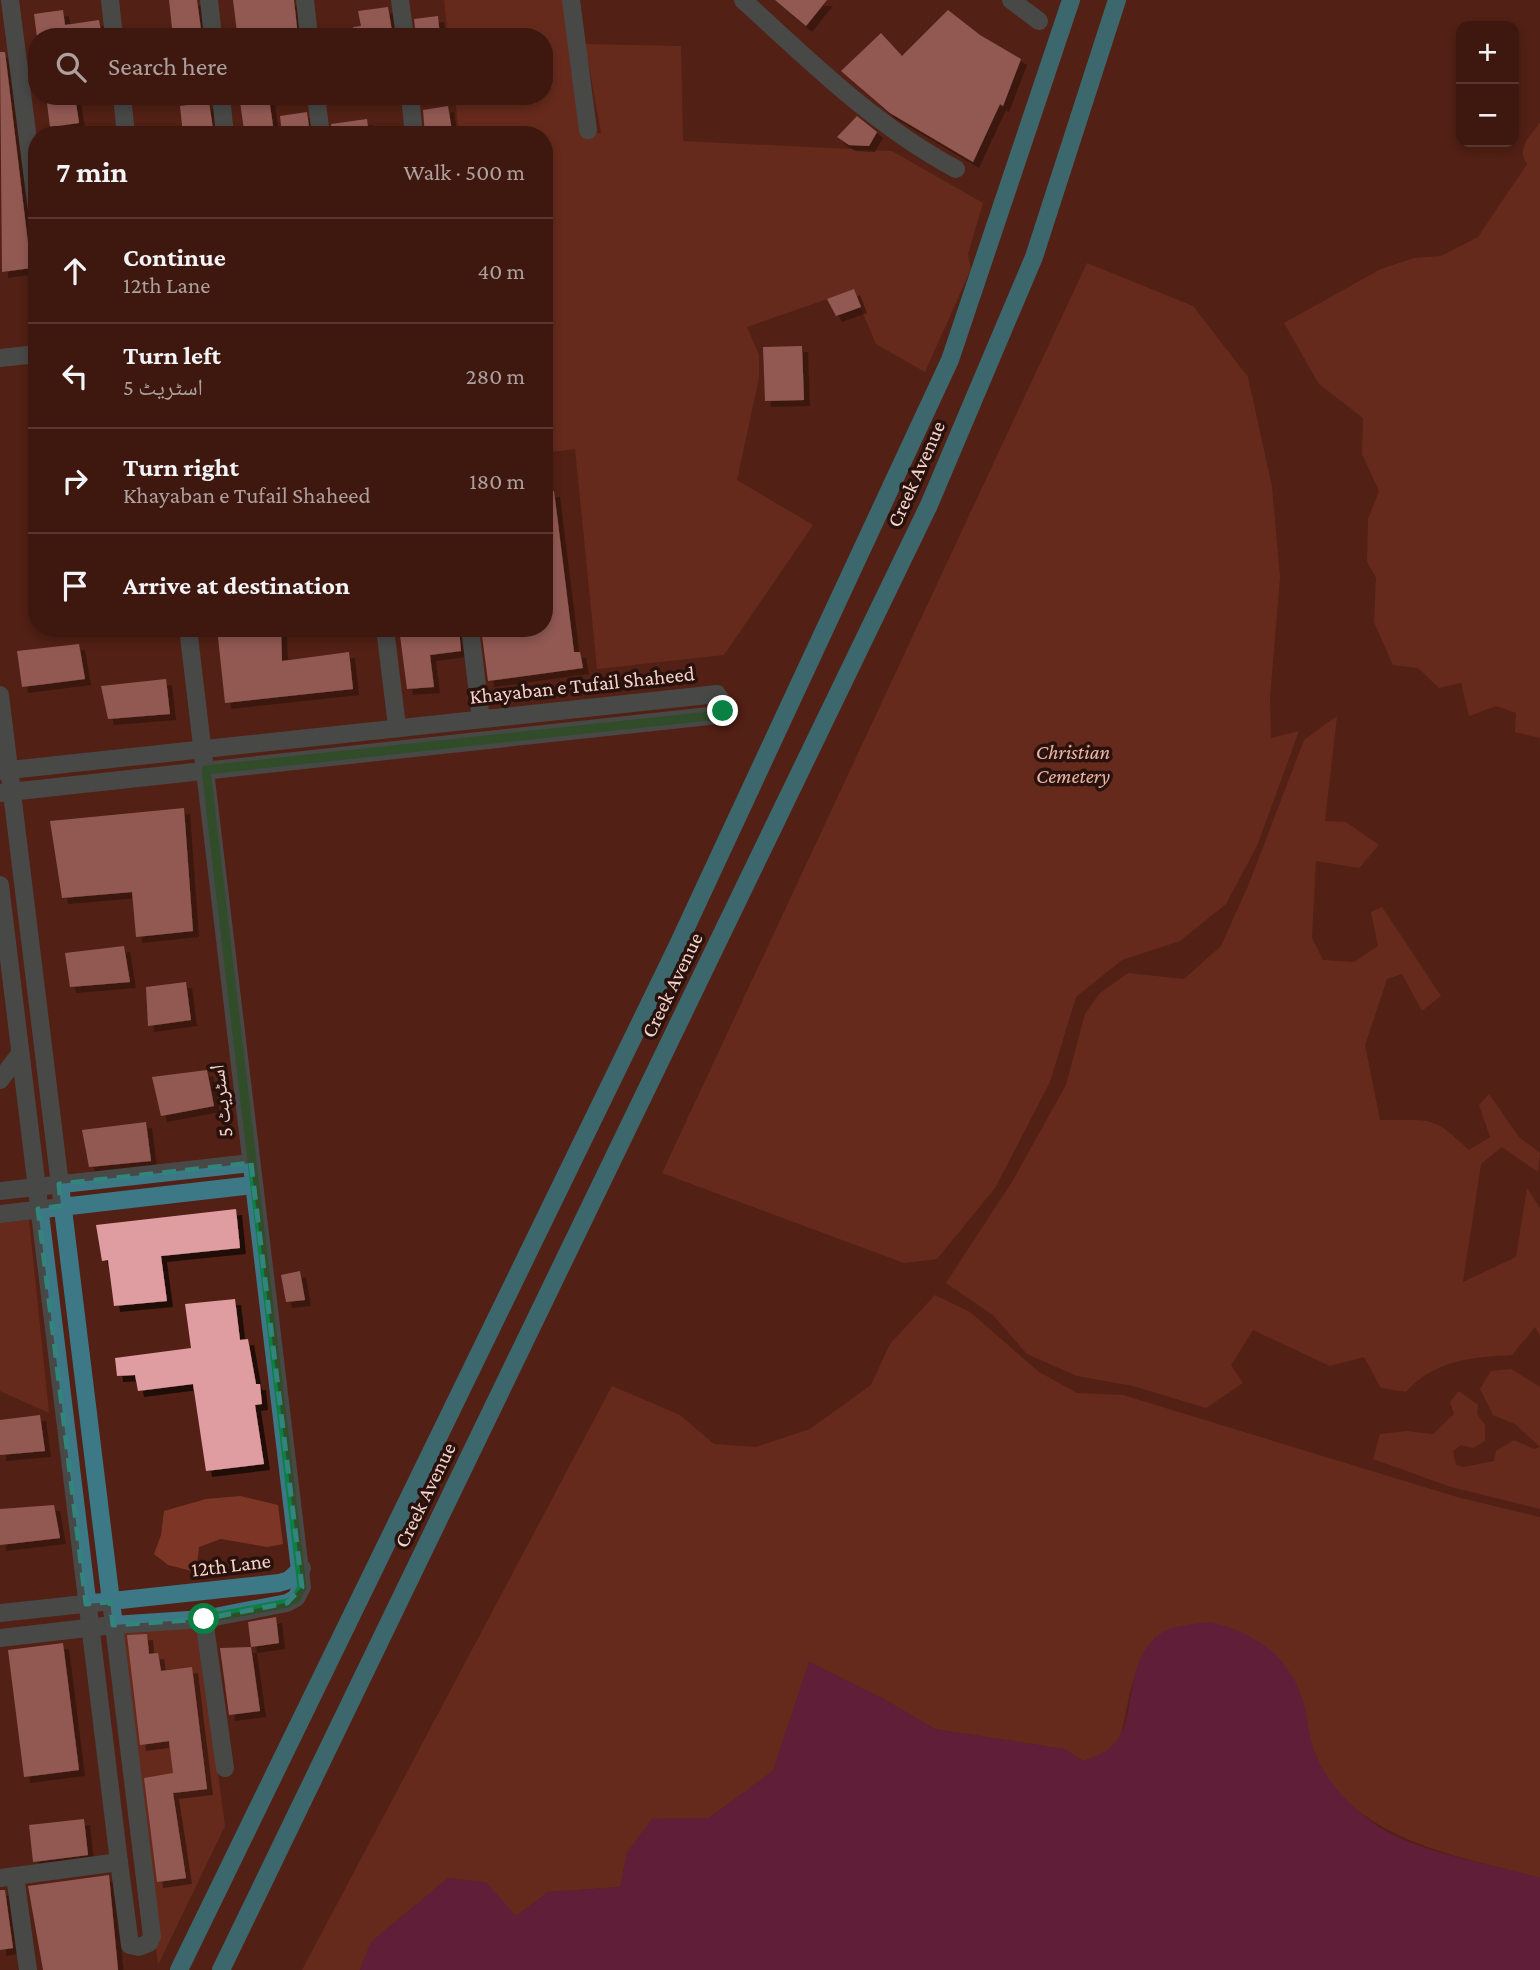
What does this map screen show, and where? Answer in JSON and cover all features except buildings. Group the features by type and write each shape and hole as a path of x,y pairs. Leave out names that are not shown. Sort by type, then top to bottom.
{"main road":[{"name":"Creek Avenue","path":"179,1970 670,962 944,372 1071,0"},
{"name":"Creek Avenue","path":"221,1970 929,505 1034,257 1117,0"}],"street":[{"path":"10,0 28,140"},
{"path":"110,0 113,28"},
{"path":"209,0 212,28"},
{"path":"305,0 308,28"},
{"path":"400,0 404,28"},
{"path":"570,0 588,130"},
{"path":"743,0 846,95 910,145 956,169"},
{"path":"1011,0 1039,21"},
{"path":"123,105 125,126"},
{"path":"221,105 224,126"},
{"path":"318,105 320,126"},
{"path":"411,105 413,126"},
{"path":"0,358 28,355"},
{"name":"اسٹریٹ 5","path":"189,637 253,1185 302,1568"},
{"path":"386,637 397,726"},
{"path":"471,637 481,719"},
{"name":"Khayaban e Tufail Shaheed","path":"4,771 397,726 717,694 724,705 718,715 5,793"},
{"path":"0,695 5,793 59,1184 152,1936 144,1946 130,1945 0,892"},
{"path":"0,1080 19,1055"},
{"path":"0,1191 251,1163"},
{"path":"0,1214 253,1185"},
{"name":"12th Lane","path":"0,1613 279,1583 289,1580 302,1568"},
{"name":"12th Lane","path":"0,1638 113,1625 204,1619 288,1603 296,1598 302,1587 302,1568"},
{"path":"204,1619 225,1768"},
{"path":"28,1970 7,1877 119,1862"}],"highlighted area":[{"path":"251,1163 302,1568 302,1587 287,1603 204,1619 113,1625 110,1602 86,1604 38,1209 61,1206 59,1184"}],"green space":[{"path":"444,0 565,0 584,134 601,133 585,44 681,46 683,141 892,151 983,203 968,254 971,269 925,372 876,344 853,290 747,327 759,355 759,378 737,480 813,525 724,655 597,669 575,449 553,452 553,126 458,126 456,105 553,105 553,28 447,28"},
{"path":"1540,123 1540,738 1515,732 1516,713 1496,706 1469,716 1461,683 1439,688 1418,668 1393,665 1374,622 1376,578 1367,561 1368,519 1379,491 1362,454 1363,418 1319,384 1284,323 1381,269 1414,258 1441,256 1478,237 1527,164 1524,148"},
{"name":"Christian Cemetery","path":"1087,263 1193,306 1248,377 1272,487 1280,577 1270,697 1271,738 1299,731 1257,846 1226,904 1180,941 1122,960 1076,997 1050,1082 995,1188 937,1259 904,1263 662,1173"},
{"path":"1337,716 1325,821 1346,822 1379,845 1359,868 1316,861 1312,938 1323,960 1354,962 1378,946 1371,912 1382,907 1441,996 1422,1011 1402,974 1387,979 1365,1045 1380,1120 1429,1122 1446,1130 1469,1150 1490,1137 1479,1105 1489,1094 1519,1137 1540,1153 1538,1172 1502,1147 1481,1164 1463,1282 1516,1257 1527,1188 1540,1208 1540,1336 1535,1327 1512,1355 1455,1362 1429,1373 1406,1392 1381,1388 1364,1357 1330,1366 1253,1330 1231,1365 1243,1383 1206,1408 1133,1386 1077,1376 1027,1354 993,1315 946,1283 1012,1182 1066,1085 1085,1014 1099,994 1128,973 1184,979 1221,946 1248,886 1304,740"},
{"path":"29,1220 49,1413 0,1391 0,1223"},
{"path":"935,1295 970,1312 1039,1372 1077,1393 1123,1395 1457,1497 1540,1517 1540,1878 1441,1851 1377,1824 1350,1804 1328,1779 1313,1748 1303,1701 1155,1637 1134,1677 1120,1736 1108,1750 1083,1761 1064,1749 935,1729 882,1698 809,1662 773,1771 709,1818 652,1819 627,1853 620,1887 548,1892 516,1916 486,1883 448,1878 371,1942 360,1970 302,1970 612,1386 680,1415 714,1444 756,1447 810,1429 871,1385 890,1344"},
{"path":"1511,1369 1540,1387 1540,1447 1515,1424 1493,1415 1480,1389 1491,1371"},
{"path":"1459,1391 1478,1405 1477,1414 1485,1425 1485,1441 1473,1448 1461,1445 1453,1451 1456,1465 1464,1467 1494,1461 1496,1451 1514,1440 1534,1449 1540,1447 1540,1509 1451,1487 1373,1459 1380,1434 1407,1431 1433,1434 1454,1414 1450,1402"},
{"path":"240,1496 278,1505 283,1544 267,1547 221,1539 199,1547 196,1572 168,1565 154,1554 161,1535 164,1511 206,1499"},
{"path":"198,1625 225,1826 158,1965 119,1633"}],"shaded area":[{"path":"1211,1622 1256,1640 1268,1648 1289,1671 1305,1707 1313,1748 1322,1768 1343,1796 1368,1819 1404,1840 1426,1848 1540,1878 1540,1970 360,1970 371,1942 448,1878 486,1882 516,1916 548,1892 620,1887 627,1853 652,1819 709,1818 773,1771 809,1662 882,1698 935,1729 1065,1749 1083,1761 1104,1752 1117,1739 1125,1724 1136,1671 1143,1654 1155,1638 1174,1628"}],"route":[{"path":"204,1619 288,1603 296,1598 302,1587 302,1568 253,1185 206,770 718,715 723,711"}]}
